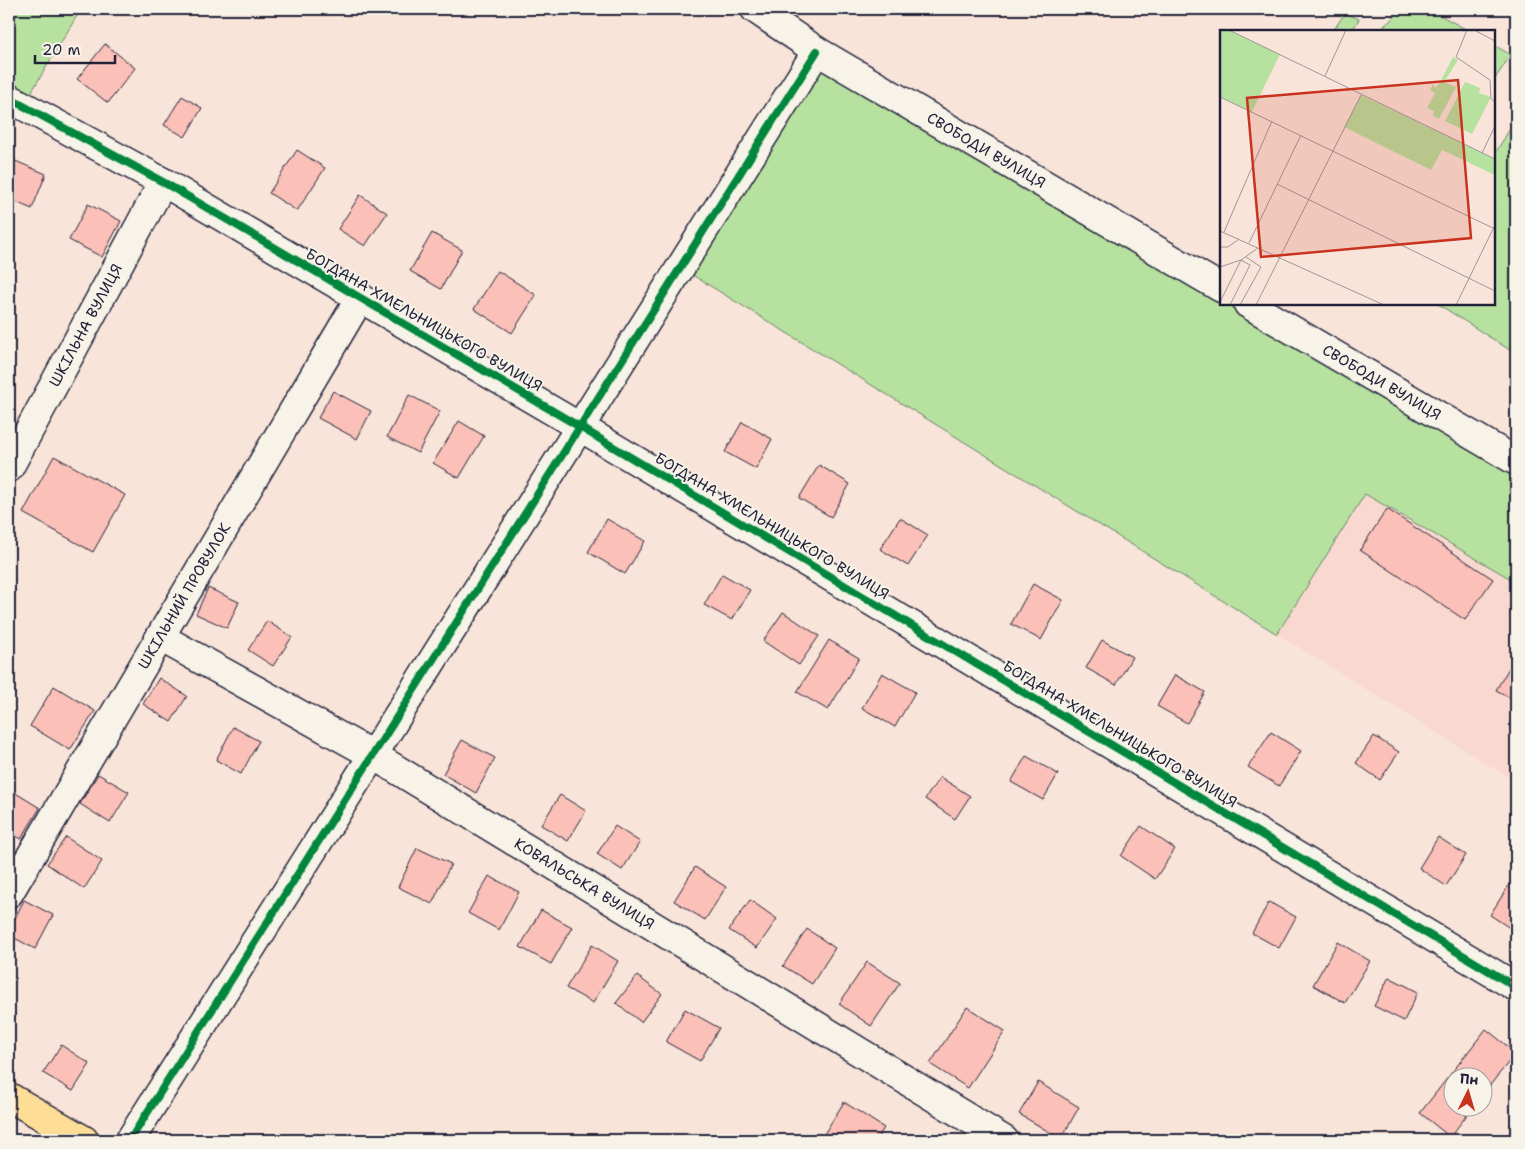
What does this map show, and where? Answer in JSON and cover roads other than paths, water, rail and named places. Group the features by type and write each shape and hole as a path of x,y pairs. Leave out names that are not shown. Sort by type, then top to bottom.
{"main road":[{"path":"9,1097 84,1140"}],"street":[{"name":"СВОБОДИ ВУЛИЦЯ","path":"755,9 817,51 1220,287"},
{"path":"130,1140 817,51"},
{"name":"БОГДАНА ХМЕЛЬНИЦЬКОГО ВУЛИЦЯ","path":"9,98 164,182 1516,987"},
{"name":"ШКІЛЬНА ВУЛИЦЯ","path":"9,468 164,182"},
{"name":"ШКІЛЬНИЙ ПРОВУЛОК","path":"9,893 360,298"},
{"name":"СВОБОДИ ВУЛИЦЯ","path":"1250,305 1516,461"},
{"name":"КОВАЛЬСЬКА ВУЛИЦЯ","path":"160,636 374,755 1004,1140"}]}
